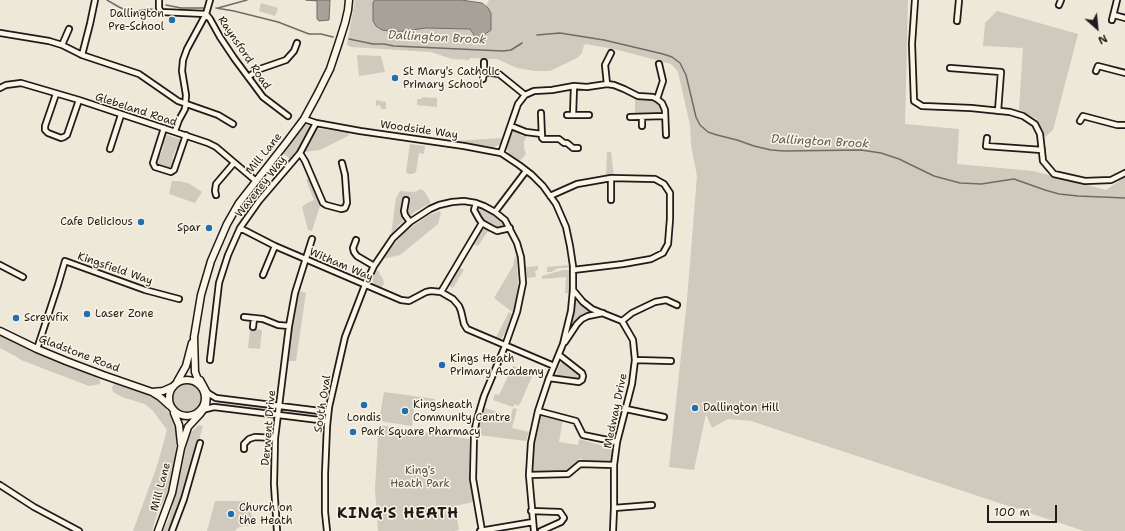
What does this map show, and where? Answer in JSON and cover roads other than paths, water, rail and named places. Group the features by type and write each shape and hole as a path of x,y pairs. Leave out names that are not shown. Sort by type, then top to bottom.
{"street":[{"path":"82,54 92,18 95,0"},
{"path":"159,0 159,8 161,12 206,14"},
{"path":"175,131 185,109 186,91 183,76 183,60 187,49 206,14 210,0"},
{"name":"Mill Lane","path":"174,385 186,366 194,337 204,281 217,245 233,212 304,119 317,95 330,69 345,23 349,0"},
{"path":"915,0 912,44 914,101 922,106 971,108 1010,112 1023,116 1035,124 1040,134 1043,161 1054,174 1085,181 1111,180 1125,173"},
{"path":"957,21 959,0"},
{"path":"1112,20 1117,0"},
{"name":"Raynsford Road","path":"206,14 220,37 263,97 288,116"},
{"path":"1114,15 1125,18"},
{"path":"62,45 69,29"},
{"path":"0,33 49,41 139,74 172,98 218,115 233,124"},
{"path":"248,77 260,69 286,60 294,51 297,43"},
{"path":"607,84 605,65 611,52"},
{"path":"483,79 484,62"},
{"path":"657,98 662,81 659,64"},
{"path":"1096,71 1098,66 1125,73"},
{"path":"950,68 1001,72 998,111"},
{"path":"484,72 499,74 526,95"},
{"name":"Glebeland Road","path":"0,88 6,85 21,83 79,100 208,142 256,181"},
{"path":"501,153 518,104 526,95 534,91 552,90 574,86 587,87 607,84 614,85 638,96 657,98 662,103 665,110 666,135"},
{"path":"573,115 574,86"},
{"path":"56,94 45,130 48,133 61,138 67,135 79,100"},
{"path":"541,113 542,136"},
{"path":"110,149 122,115"},
{"path":"567,115 589,115"},
{"path":"630,117 665,116"},
{"path":"1080,121 1082,116 1117,125 1125,125"},
{"path":"642,117 642,126"},
{"name":"Woodside Way","path":"304,119 316,123 360,131 464,146 501,153 526,170 543,186 560,212 566,227 573,270 573,290 571,311 563,344"},
{"name":"Waveney Way","path":"210,360 219,283 228,255 240,228 259,201 300,153 316,123"},
{"path":"511,126 542,136 543,139 559,139 573,148 578,148"},
{"path":"164,128 153,163 155,167 171,172 174,170 186,135"},
{"path":"987,138 986,146 1042,150"},
{"path":"300,153 306,161 323,203 341,209 345,208 347,203 345,175 342,163"},
{"path":"214,192 216,184 234,163"},
{"path":"495,212 526,170"},
{"path":"550,196 577,184 611,178 655,180 664,184 670,193 668,244 663,253 651,260 573,270"},
{"path":"611,178 611,200"},
{"path":"406,200 404,211 410,222"},
{"name":"South Oval","path":"328,531 325,512 325,474 328,412 345,337 365,285 374,266 393,238 410,222 430,209 452,202 476,202"},
{"path":"510,228 497,231 482,223 474,210 476,202 495,212 505,220 510,228 517,242 521,257 523,283 518,312 506,346 484,396 476,423 474,435 473,479 481,531 533,522"},
{"path":"482,223 441,292 453,299 459,306 467,329 554,366"},
{"name":"Witham Way","path":"240,228 305,260 401,300 409,301 426,292 441,292"},
{"name":"Derwent Drive","path":"277,531 274,484 275,438 289,326 295,293 312,239"},
{"path":"356,240 353,248 354,252 357,256 374,266"},
{"path":"263,275 275,246"},
{"name":"Kingsfield Way","path":"37,349 65,261 145,290 179,299"},
{"path":"0,265 23,277"},
{"path":"573,290 583,302 592,309 622,321 632,313 655,302 666,300 677,305"},
{"path":"534,531 529,476 531,443 538,411 549,378 563,344 582,319 588,316 603,313"},
{"path":"244,317 263,319 278,325 289,326"},
{"path":"253,327 254,318"},
{"name":"Mill Lane","path":"158,531 172,492 181,448 188,427 206,406 203,389 196,367 196,321"},
{"name":"Medway Drive","path":"613,531 614,465 617,442 632,384 635,360 633,340 622,321"},
{"name":"Gladstone Road","path":"0,331 37,349 103,375 152,392 160,397 171,408"},
{"name":"Mill Lane","path":"194,337 195,372 203,389"},
{"path":"549,378 579,382 582,380 582,373 559,355"},
{"path":"635,360 671,361"},
{"path":"152,392 163,391 186,380 191,380 216,398 328,412"},
{"path":"174,385 168,394 168,402 176,414 186,417 191,417 202,410 214,407 327,421"},
{"name":"Mill Lane","path":"171,408 179,425 181,448"},
{"path":"626,409 664,417"},
{"path":"538,411 576,421 584,435 617,442"},
{"path":"244,449 244,444 249,439 255,437 275,438"},
{"path":"172,531 184,499 200,443"},
{"path":"529,476 568,474 580,464 614,465"},
{"path":"0,486 34,507 79,531"},
{"path":"614,508 652,505"},
{"path":"531,511 560,512 564,518 561,522 541,531"}],"waterway":[{"name":"Dallington Brook","path":"107,0 128,11 152,9"},
{"path":"218,8 247,0"},
{"name":"Dallington Brook","path":"166,5 181,8 204,8"},
{"name":"Dallington Brook","path":"216,8 278,22 309,34 321,34 333,37"},
{"name":"Dallington Brook","path":"537,35 560,33 604,40 672,57 680,63 686,75 696,117 700,125 708,132 754,146 784,151 861,150 881,153 899,159 934,176 960,183 981,184 1014,179 1059,194 1125,198"},
{"name":"Dallington Brook","path":"349,39 373,44 394,46 503,51 511,50 522,43"}],"place":[{"name":"Dallington Pre-School","path":"172,20"},
{"name":"St Mary's Catholic Primary School","path":"395,78"},
{"name":"Cafe Delicious","path":"141,222"},
{"name":"Spar","path":"209,228"},
{"name":"Laser Zone","path":"87,314"},
{"name":"Screwfix","path":"16,318"},
{"name":"Kings Heath Primary Academy","path":"442,365"},
{"name":"Londis","path":"364,405"},
{"name":"Dallington Hill","path":"695,408"},
{"name":"Kingsheath Community Centre","path":"405,411"},
{"name":"Park Square Pharmacy","path":"353,432"},
{"name":"Church on the Heath","path":"231,514"}],"district":[{"name":"KING'S HEATH","path":"398,514"}],"park label":[{"name":"King's Heath Park","path":"420,477"}]}
